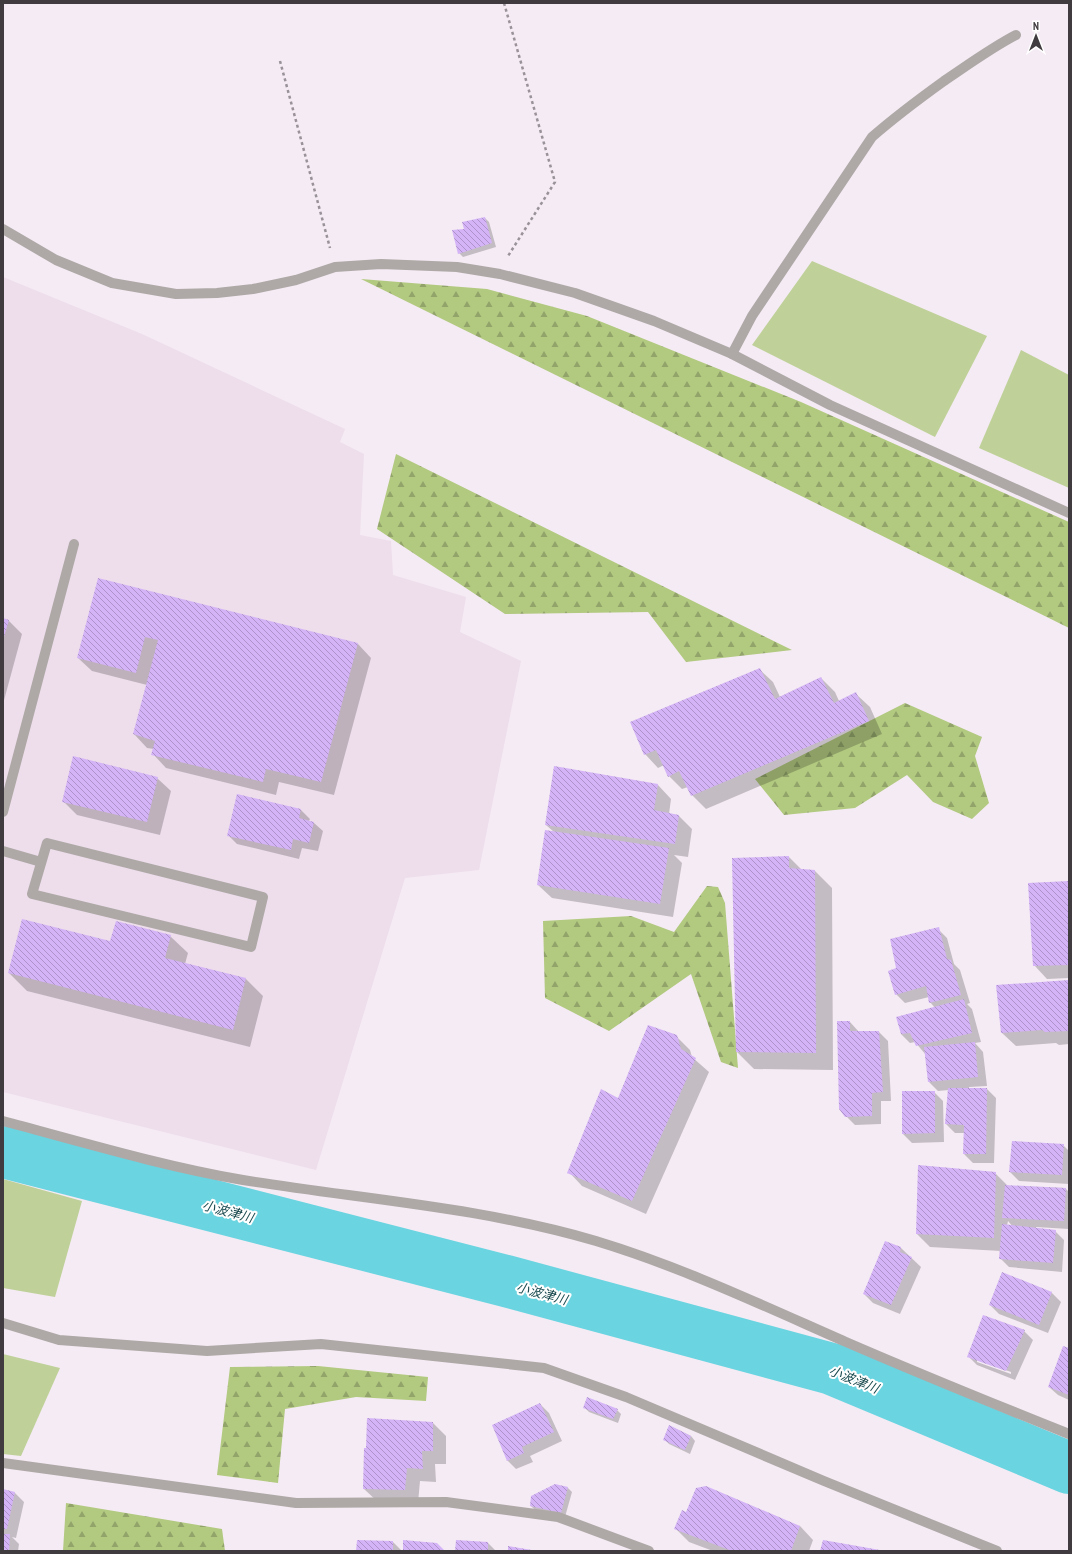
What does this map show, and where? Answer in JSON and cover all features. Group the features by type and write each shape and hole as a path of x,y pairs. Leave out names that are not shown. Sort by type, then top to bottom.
{"street":[{"path":"732,354 752,316 872,137 897,115 967,65 994,47 1016,35"},
{"path":"3,229 56,260 112,283 176,294 217,293 253,289 296,280 335,267 381,264 457,266 500,274 575,293 654,321 732,354 830,405 1069,514"},
{"path":"3,812 74,544"},
{"path":"47,843 263,897 251,947 32,894 41,862 47,843"},
{"path":"3,851 41,862"},
{"path":"3,1121 153,1161 242,1179 529,1223 596,1241 661,1263 737,1293 910,1370 1069,1434"},
{"path":"3,1323 59,1340 207,1351 321,1344 544,1368 626,1397 831,1484 997,1551"},
{"path":"3,1463 296,1503 446,1502 558,1517 649,1551"}],"path":[{"path":"500,274 505,260 555,182 504,3"},
{"path":"280,61 335,267"}],"shaded area":[{"path":"3,277 142,334 345,429 340,442 364,454 360,535 391,541 393,575 466,597 460,632 521,661 479,870 405,878 316,1170 3,1092"}],"green space":[{"path":"812,261 987,336 935,437 752,345"},
{"path":"361,279 487,289 587,316 801,402 1069,522 1069,628"},
{"path":"1021,350 1069,375 1069,488 979,448"},
{"path":"396,454 792,650 686,662 648,612 505,614 377,529"},
{"path":"905,703 982,737 975,756 989,803 972,819 933,802 907,775 855,808 784,815 755,779"},
{"path":"707,886 718,887 725,903 738,1068 721,1062 691,974 609,1031 545,998 543,921 631,916 674,932"},
{"path":"3,1179 82,1201 55,1297 3,1288"},
{"path":"3,1354 60,1368 21,1456 3,1454"},
{"path":"318,1366 428,1377 426,1401 356,1397 285,1409 278,1483 217,1475 230,1367"},
{"path":"66,1503 222,1529 225,1551 63,1551"}],"building":[{"path":"485,217 492,243 458,254 452,230 464,229 462,222"},
{"path":"98,578 358,643 321,782 266,769 263,782 151,755 155,741 133,734 158,640 145,637 136,673 77,658"},
{"path":"3,618 9,620 3,640"},
{"path":"760,668 775,699 821,677 834,703 856,692 869,721 691,796 679,771 668,777 656,750 644,755 630,722"},
{"path":"73,756 158,777 147,822 62,802"},
{"path":"554,766 658,784 654,810 679,815 675,844 545,825"},
{"path":"237,794 301,809 299,818 314,822 309,843 293,839 291,850 227,836"},
{"path":"545,830 669,848 660,904 537,885"},
{"path":"789,856 789,868 815,870 816,1053 736,1052 732,858"},
{"path":"1069,881 1069,965 1033,966 1028,883"},
{"path":"22,919 110,941 116,921 171,935 165,958 246,978 233,1030 8,973"},
{"path":"939,927 947,959 951,960 961,995 929,1003 926,986 895,995 888,971 896,968 890,939"},
{"path":"1069,980 1069,1031 1045,1032 1042,1030 1001,1033 996,985"},
{"path":"964,999 972,1033 916,1046 910,1033 901,1034 896,1017"},
{"path":"837,1021 850,1021 850,1031 879,1031 883,1092 872,1093 872,1116 845,1117 839,1109"},
{"path":"648,1025 677,1035 681,1049 696,1058 632,1201 567,1173 601,1089 618,1098"},
{"path":"975,1042 978,1077 928,1082 924,1047"},
{"path":"948,1088 987,1088 986,1154 963,1154 964,1125 945,1124"},
{"path":"902,1091 935,1091 935,1133 902,1134"},
{"path":"1012,1141 1064,1144 1062,1175 1009,1172"},
{"path":"918,1165 996,1172 994,1238 916,1234"},
{"path":"1005,1185 1066,1188 1064,1221 1002,1218"},
{"path":"1002,1224 1056,1230 1053,1263 999,1259"},
{"path":"885,1241 901,1247 900,1252 912,1257 891,1305 863,1294"},
{"path":"1002,1272 1052,1292 1039,1325 989,1305"},
{"path":"983,1315 1025,1330 1006,1371 967,1357"},
{"path":"1063,1346 1069,1348 1069,1395 1048,1387"},
{"path":"587,1397 618,1409 613,1419 583,1408"},
{"path":"540,1403 554,1432 522,1447 524,1453 507,1461 492,1425"},
{"path":"367,1418 433,1422 433,1451 422,1451 423,1469 407,1468 405,1490 363,1489 364,1448 366,1448"},
{"path":"669,1425 691,1436 685,1450 663,1440"},
{"path":"555,1484 568,1487 561,1513 530,1506 531,1496"},
{"path":"706,1486 800,1526 791,1551 732,1551 674,1529 682,1510 686,1512 696,1488"},
{"path":"3,1489 15,1492 7,1529 3,1529"},
{"path":"3,1534 10,1534 9,1551 3,1551"},
{"path":"357,1540 393,1541 393,1551 356,1551"},
{"path":"403,1540 437,1543 445,1551 403,1551"},
{"path":"456,1540 488,1542 488,1551 455,1551"},
{"path":"823,1540 880,1550 880,1551 820,1551"},
{"path":"508,1546 532,1550 532,1551 508,1551"}],"waterway":[{"name":"小波津川","path":"3,1152 506,1281 832,1369 1069,1468"}]}
